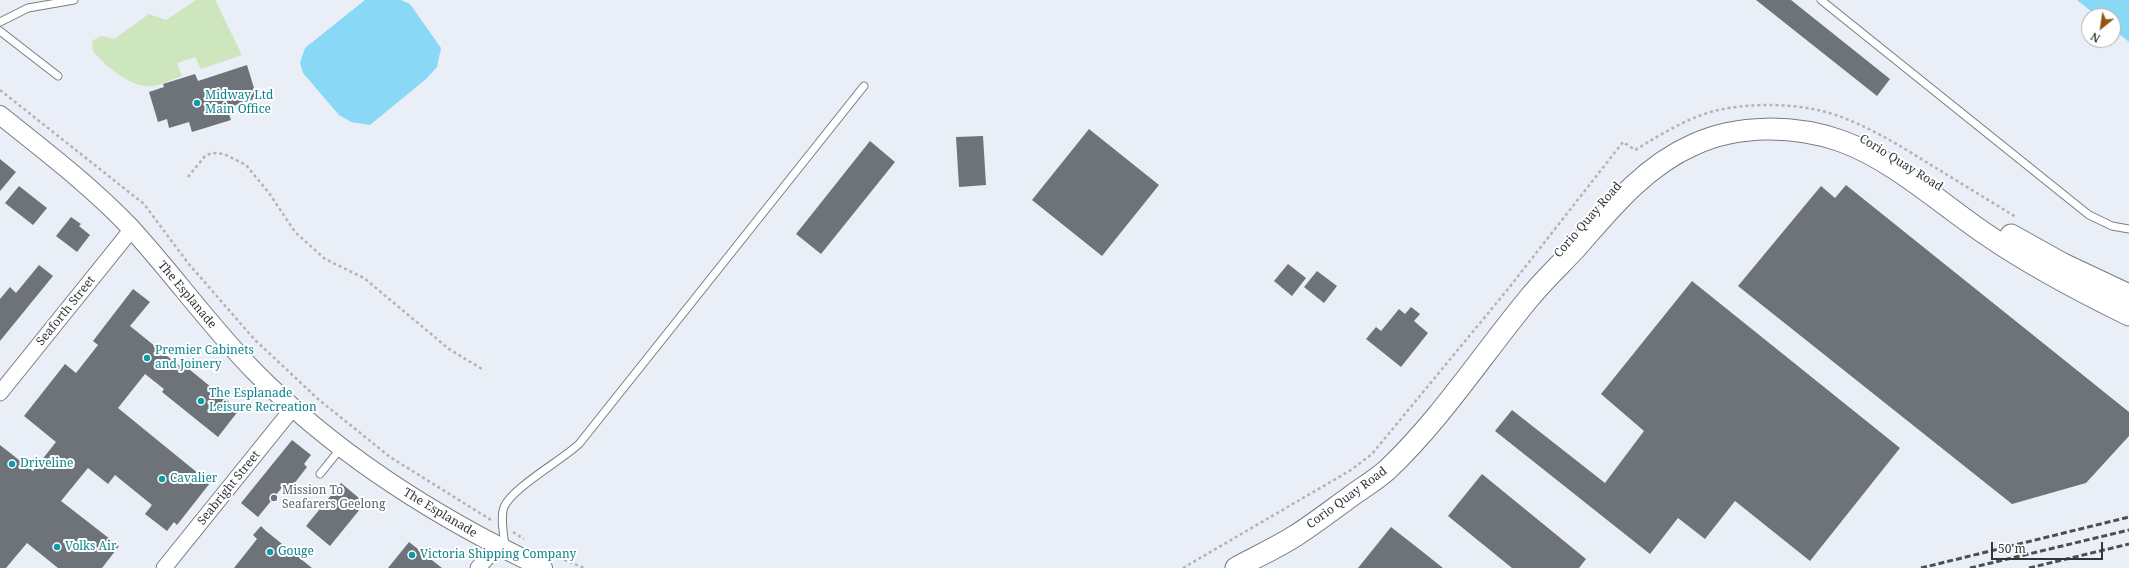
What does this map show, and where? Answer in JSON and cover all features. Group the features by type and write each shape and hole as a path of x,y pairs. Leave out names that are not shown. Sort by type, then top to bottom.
{"main road":[{"name":"Corio Quay Road","path":"1531,296 1554,259 1574,233 1612,190 1648,158 1681,137 1707,126 1736,120 1773,117 1792,117 1823,123 1868,140 1896,157 2012,236 2063,264 2129,295"},
{"name":"Corio Quay Road","path":"1236,568 1295,536 1385,472 1444,406 1531,296 1606,213 1636,184 1666,160 1692,145 1716,136 1748,131 1778,129 1826,136 1869,154 2016,255 2075,288 2129,315"}],"street":[{"name":"The Esplanade","path":"0,115 92,190 132,229 235,351 293,408 386,480 428,507 501,548 546,561"},
{"name":"Seaforth Street","path":"0,392 132,229"},
{"name":"Seabright Street","path":"164,568 293,408"},
{"path":"478,568 501,548"}],"lane":[{"path":"0,22 28,8 74,0"},
{"path":"1821,0 2089,215 2112,226 2129,229"},
{"path":"0,31 58,76"},
{"path":"501,548 504,527 503,512 506,504 524,486 570,453 579,444 864,86"},
{"path":"320,474 342,447"}],"path":[{"path":"0,90 144,204 188,263 254,339 318,399 390,457 530,543"},
{"path":"1183,568 1352,470 1372,454 1503,295 1623,142 1635,150 1677,125 1714,112 1751,106 1801,107 1823,111 1852,122 1884,137 2020,220"},
{"path":"188,177 205,156 212,153 219,153 246,165 269,193 295,232 325,259 364,278 449,349 482,369"},
{"path":"546,561 584,568"}],"green space":[{"path":"196,0 215,0 242,55 201,69 195,57 177,63 182,76 153,86 145,86 136,84 120,75 104,63 93,51 92,41 101,36 114,39 149,14 166,20"}],"water":[{"path":"365,0 401,0 410,4 441,48 437,67 426,79 370,125 351,122 339,115 303,73 300,63 305,48"},
{"path":"2077,0 2129,0 2129,42 2121,36 2121,8 2087,8"}],"building":[{"path":"1756,0 1791,0 1890,79 1877,96"},
{"name":"Midway Ltd Main Office","path":"247,65 257,98 227,108 231,120 192,132 189,122 169,128 167,119 158,122 149,92 164,87 163,84 195,74 198,81"},
{"path":"1089,129 1159,185 1102,256 1032,200"},
{"path":"983,136 986,185 959,187 956,137"},
{"path":"870,141 895,162 821,254 796,234"},
{"path":"0,159 16,172 0,191"},
{"path":"1846,185 2129,412 2129,436 2086,483 2012,504 1738,286 1821,186 1835,198"},
{"path":"19,186 47,208 33,225 5,203"},
{"path":"71,217 81,224 79,226 90,235 77,252 56,236"},
{"path":"1288,264 1306,278 1292,296 1274,281"},
{"path":"39,265 53,276 0,341 0,299 10,287 16,293"},
{"path":"1317,271 1337,286 1324,303 1304,287"},
{"path":"1692,281 1900,448 1810,561 1735,501 1705,539 1678,518 1650,554 1495,431 1512,410 1605,483 1644,431 1601,394"},
{"path":"133,289 150,302 130,326 182,368 184,365 239,410 218,437 162,392 164,389 145,374 118,408 210,483 177,525 174,522 167,531 145,514 152,505 115,475 108,484 88,468 61,501 119,546 102,568 58,568 27,543 6,568 0,568 0,445 33,471 56,442 24,416 65,364 76,373 98,345 93,341"},
{"path":"1411,307 1420,314 1414,321 1428,333 1401,367 1366,339 1376,327 1381,331 1399,309 1405,314"},
{"path":"292,440 311,455 304,464 307,467 290,489 284,485 258,517 241,503"},
{"path":"1482,474 1586,559 1579,568 1512,568 1448,516"},
{"path":"341,483 365,503 330,546 306,526"},
{"name":"Gouge","path":"261,526 312,568 234,568 257,539 253,535"},
{"path":"1391,527 1414,545 1443,568 1358,568"},
{"name":"Victoria Shipping Company","path":"409,542 442,568 388,568"}],"railway":[{"path":"1921,568 2129,517"},
{"path":"1970,568 2129,530"},
{"path":"2029,568 2129,544"}],"place":[{"name":"Midway Ltd Main Office","path":"197,103"},
{"name":"Premier Cabinets and Joinery","path":"147,358"},
{"name":"The Esplanade Leisure Recreation","path":"201,401"},
{"name":"Driveline","path":"12,464"},
{"name":"Cavalier","path":"162,479"},
{"name":"Mission To Seafarers Geelong","path":"274,498"},
{"name":"Volks Air","path":"57,547"},
{"name":"Gouge","path":"270,552"},
{"name":"Victoria Shipping Company","path":"412,555"}]}
